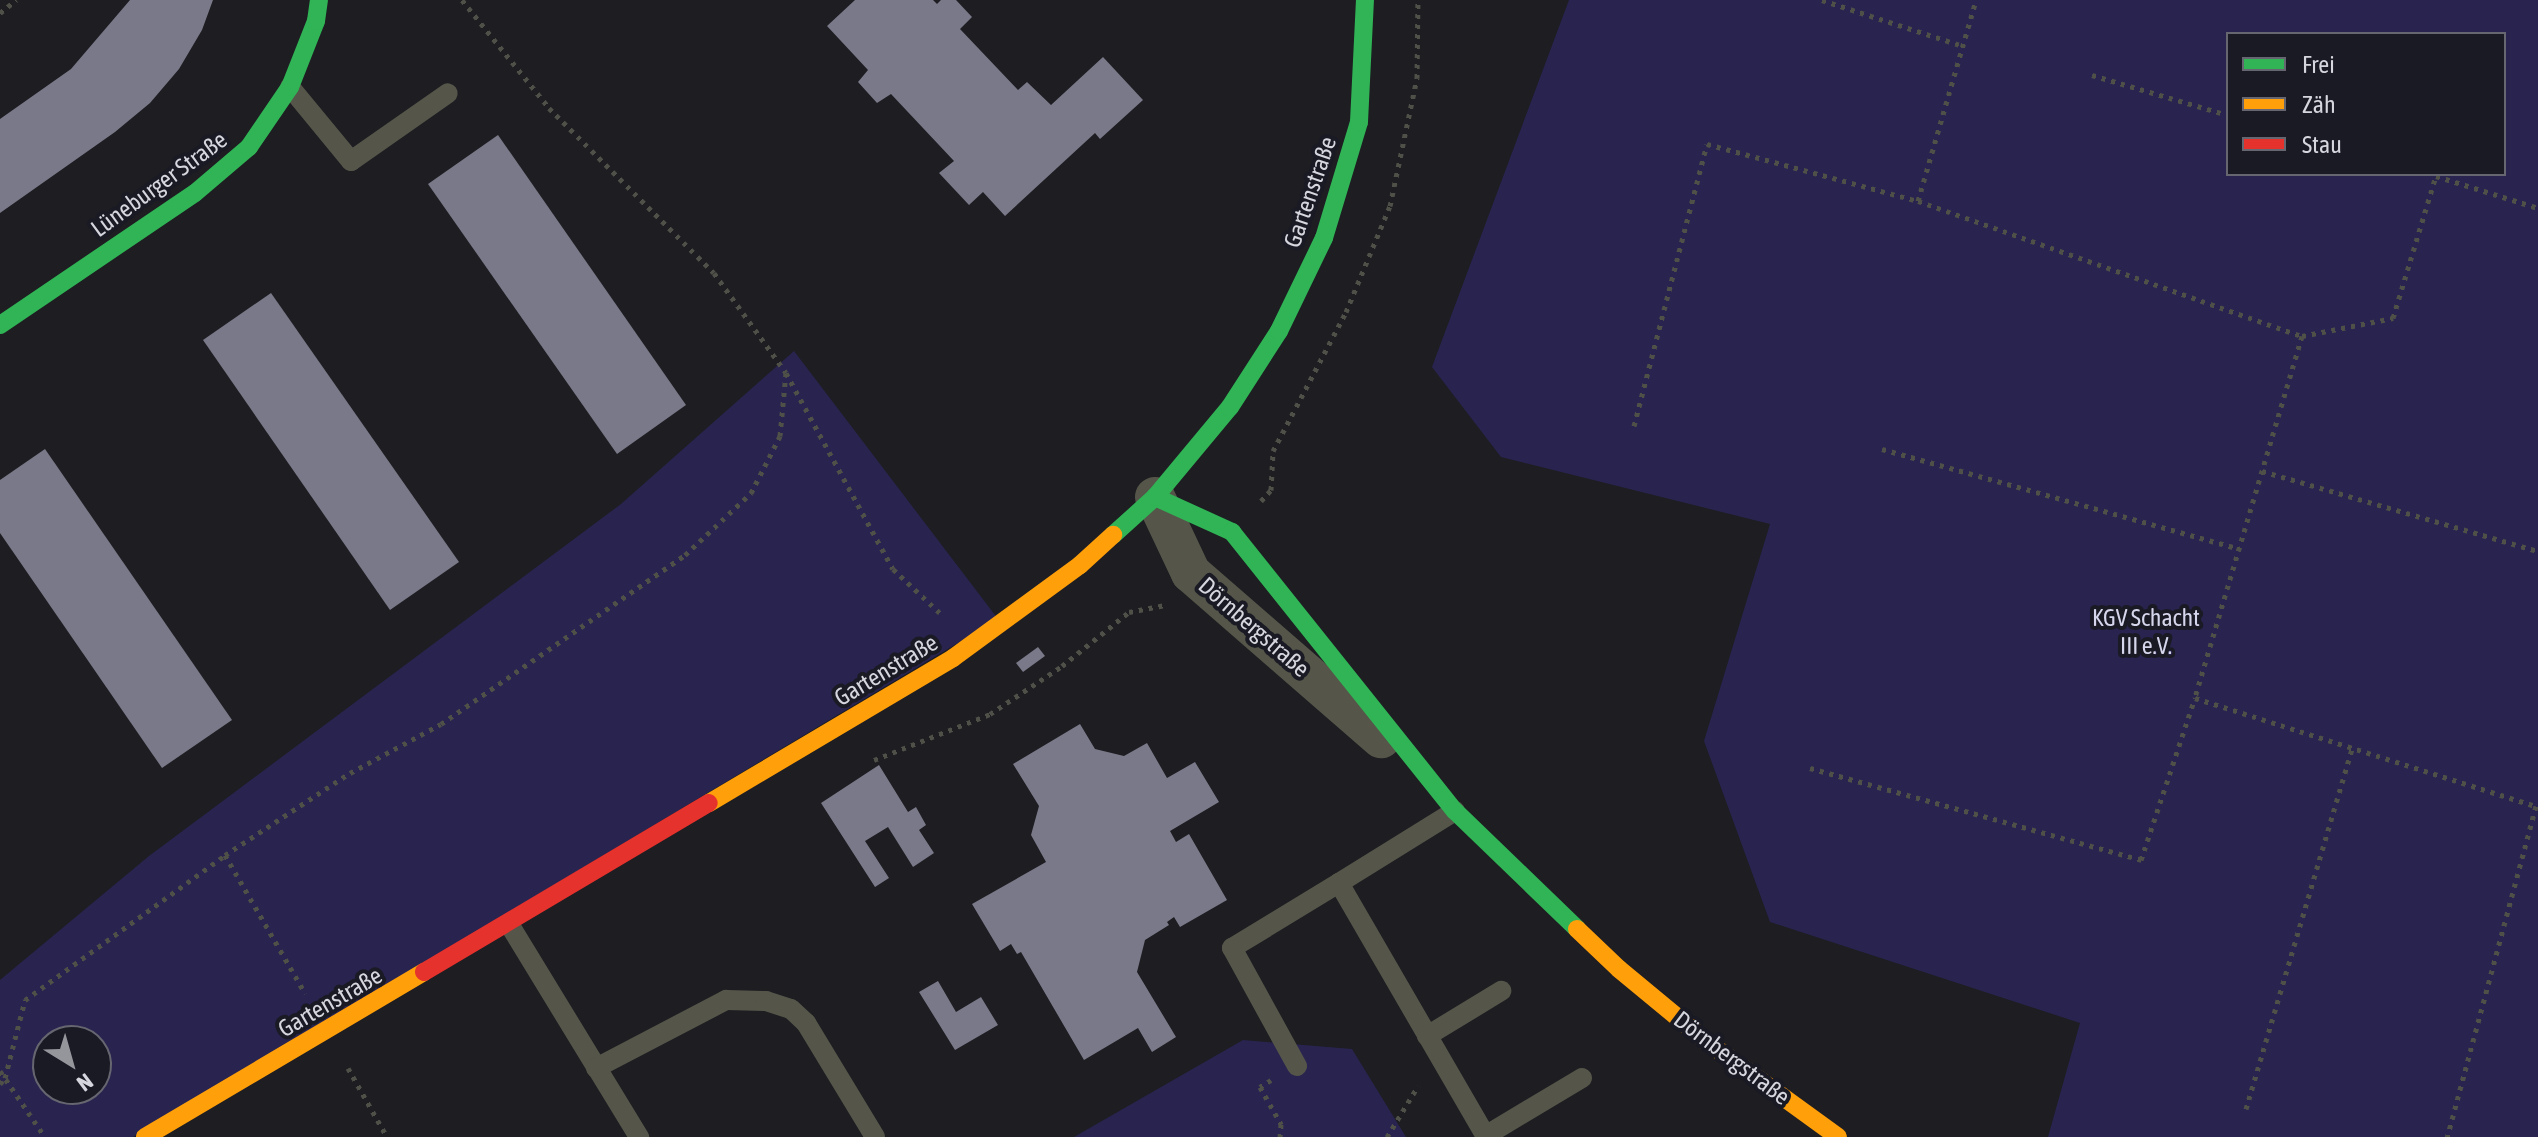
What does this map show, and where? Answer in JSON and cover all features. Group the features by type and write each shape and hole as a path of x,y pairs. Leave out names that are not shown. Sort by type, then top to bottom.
{"street":[{"name":"Lüneburger Straße","path":"0,325 195,193 249,147 290,87 316,21 319,0"},
{"name":"Gartenstraße","path":"145,1137 328,1032 972,644 1080,565 1155,497 1230,407 1279,331 1324,238 1359,122 1365,0"},
{"name":"Dörnbergstraße","path":"1155,497 1191,573 1423,774"},
{"name":"Dörnbergstraße","path":"1155,497 1232,532 1455,811 1619,969 1706,1041 1838,1137"}],"lane":[{"path":"290,87 351,161 448,93"},
{"path":"1297,1066 1232,948 1455,811"},
{"path":"1339,883 1485,1136 1582,1078"},
{"path":"509,924 639,1137"},
{"path":"1427,1036 1501,991"},
{"path":"596,1068 726,1000 766,1001 791,1009 806,1023 875,1137"}],"path":[{"path":"0,13 16,0"},
{"path":"462,0 549,108 714,273 786,373 893,569 972,644"},
{"path":"1822,0 1963,46"},
{"path":"1918,201 1976,0"},
{"path":"2092,75 2226,114"},
{"path":"1634,426 1707,144 1918,201 2302,336 2393,318 2436,176 2538,208"},
{"path":"1810,768 2141,860 2195,698 2302,336"},
{"path":"0,1084 5,1078 25,1000 225,855 350,773 441,724 685,555 751,493 780,436 786,373"},
{"path":"1882,449 2239,549"},
{"path":"2262,471 2538,551"},
{"path":"2195,698 2537,805 2447,1137"},
{"path":"2246,1109 2352,748"},
{"path":"225,855 387,1137"},
{"path":"1387,1137 1438,1055"},
{"path":"1280,1137 1281,1124 1260,1087 1297,1066"},
{"path":"0,1071 45,1137"}],"green space":[{"name":"KGV Schacht III e.V.","path":"1569,0 2538,0 2538,1137 2048,1137 2080,1023 1770,922 1704,741 1770,524 1501,457 1432,367"},
{"path":"794,351 998,619 133,1137 0,1137 0,980 149,856 621,504"},
{"path":"1243,1040 1352,1049 1406,1137 1074,1137"}],"building":[{"path":"130,0 213,0 202,30 179,69 150,103 115,132 0,213 0,119 71,69"},
{"path":"855,0 933,0 937,4 941,0 956,0 972,17 960,29 1018,90 1027,82 1051,105 1103,57 1143,100 1100,139 1095,133 1005,216 983,192 969,205 939,173 954,161 891,94 877,103 858,82 868,70 827,26"},
{"path":"498,135 686,405 617,454 428,184"},
{"path":"271,293 459,562 390,610 203,340"},
{"path":"45,449 232,720 162,768 0,533 0,480"},
{"path":"1038,647 1045,656 1023,672 1016,663"},
{"path":"1080,724 1095,749 1124,756 1147,743 1167,778 1195,762 1219,802 1170,831 1176,842 1189,834 1227,900 1180,927 1174,917 1167,922 1169,925 1145,940 1137,972 1176,1037 1152,1052 1138,1028 1084,1060 1021,952 1017,954 1011,944 1000,951 972,904 1046,862 1031,835 1039,806 1013,764"},
{"path":"879,765 908,812 916,807 926,825 919,830 934,853 913,867 888,827 865,841 889,878 875,887 821,803"},
{"path":"938,981 956,1012 981,997 998,1025 955,1050 919,992"}],"traffic: fast":[{"path":"0,325 195,193 249,147 290,87 316,21 319,0"},
{"path":"1113,535 1155,497 1230,407 1279,331 1324,238 1359,122 1365,0"},
{"path":"1155,497 1232,532 1455,811 1577,929"}],"traffic: slow":[{"path":"709,803 953,658 1080,565 1113,535"},
{"path":"1577,929 1619,969 1706,1041 1838,1137"},
{"path":"145,1137 424,972"}],"traffic: jam":[{"path":"424,972 709,803"}]}
